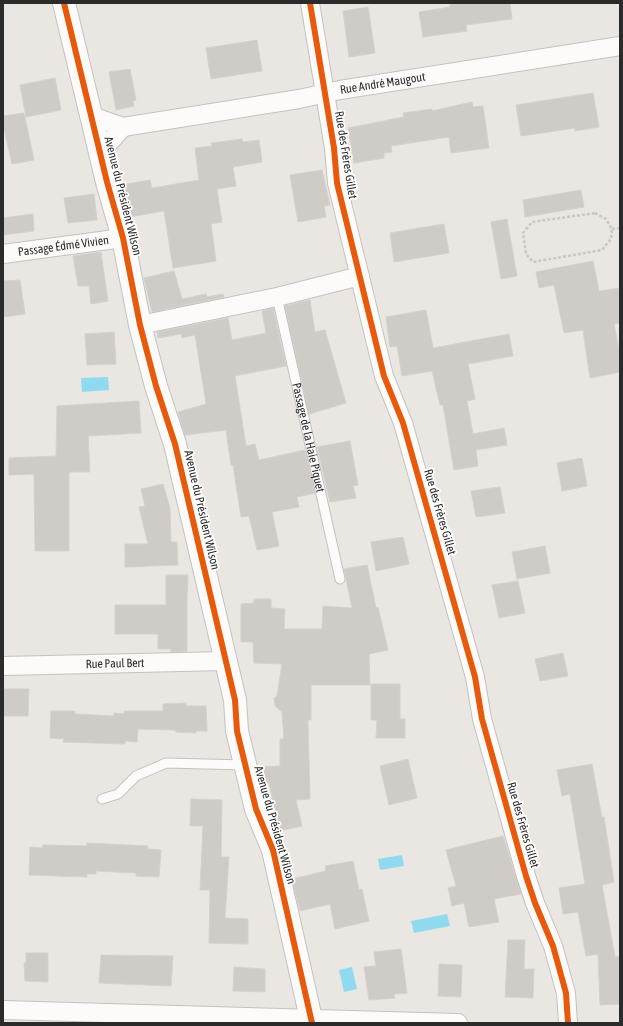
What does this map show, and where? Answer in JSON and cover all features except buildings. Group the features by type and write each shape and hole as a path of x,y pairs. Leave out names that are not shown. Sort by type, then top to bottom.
{"street":[{"name":"Avenue du Président Wilson","path":"64,3 101,156 123,238 140,325 156,386 175,444 235,700 238,731 256,809 273,850 312,1021"},
{"name":"Rue des Frères Gillet","path":"310,3 334,148 337,183 384,376 403,424 473,669 482,720 526,876 535,903 553,946 566,993 568,1023"},
{"name":"Rue André Maugout","path":"91,114 122,127 620,46"},
{"path":"101,156 107,145 122,127"},
{"name":"Passage Édmé Vivien","path":"3,254 123,238"},
{"path":"140,325 276,297 360,276"},
{"name":"Rue Paul Bert","path":"3,666 226,661"},
{"path":"3,1010 312,1021 458,1023"}],"lane":[{"name":"Passage de la Haie Piquet","path":"276,297 340,579"},
{"path":"102,799 118,794 136,776 166,763 246,765"}],"path":[{"path":"595,213 606,219 612,229 611,239 602,250 533,262 526,254 523,233 532,222 595,213"},
{"path":"612,229 620,228"}],"water":[{"path":"108,377 109,390 82,392 81,378"},
{"path":"402,855 404,866 380,870 378,859"},
{"path":"447,914 450,926 414,933 411,921"},
{"path":"352,967 357,989 344,992 339,970"}],"cycle path":[{"path":"64,3 107,182 123,238 140,325 156,386 175,444 235,700 237,731 256,809 273,850 312,1023"},
{"path":"310,3 334,148 337,183 384,376 403,423 475,677 482,719 526,876 535,903 553,946 566,993 568,1023"}]}
